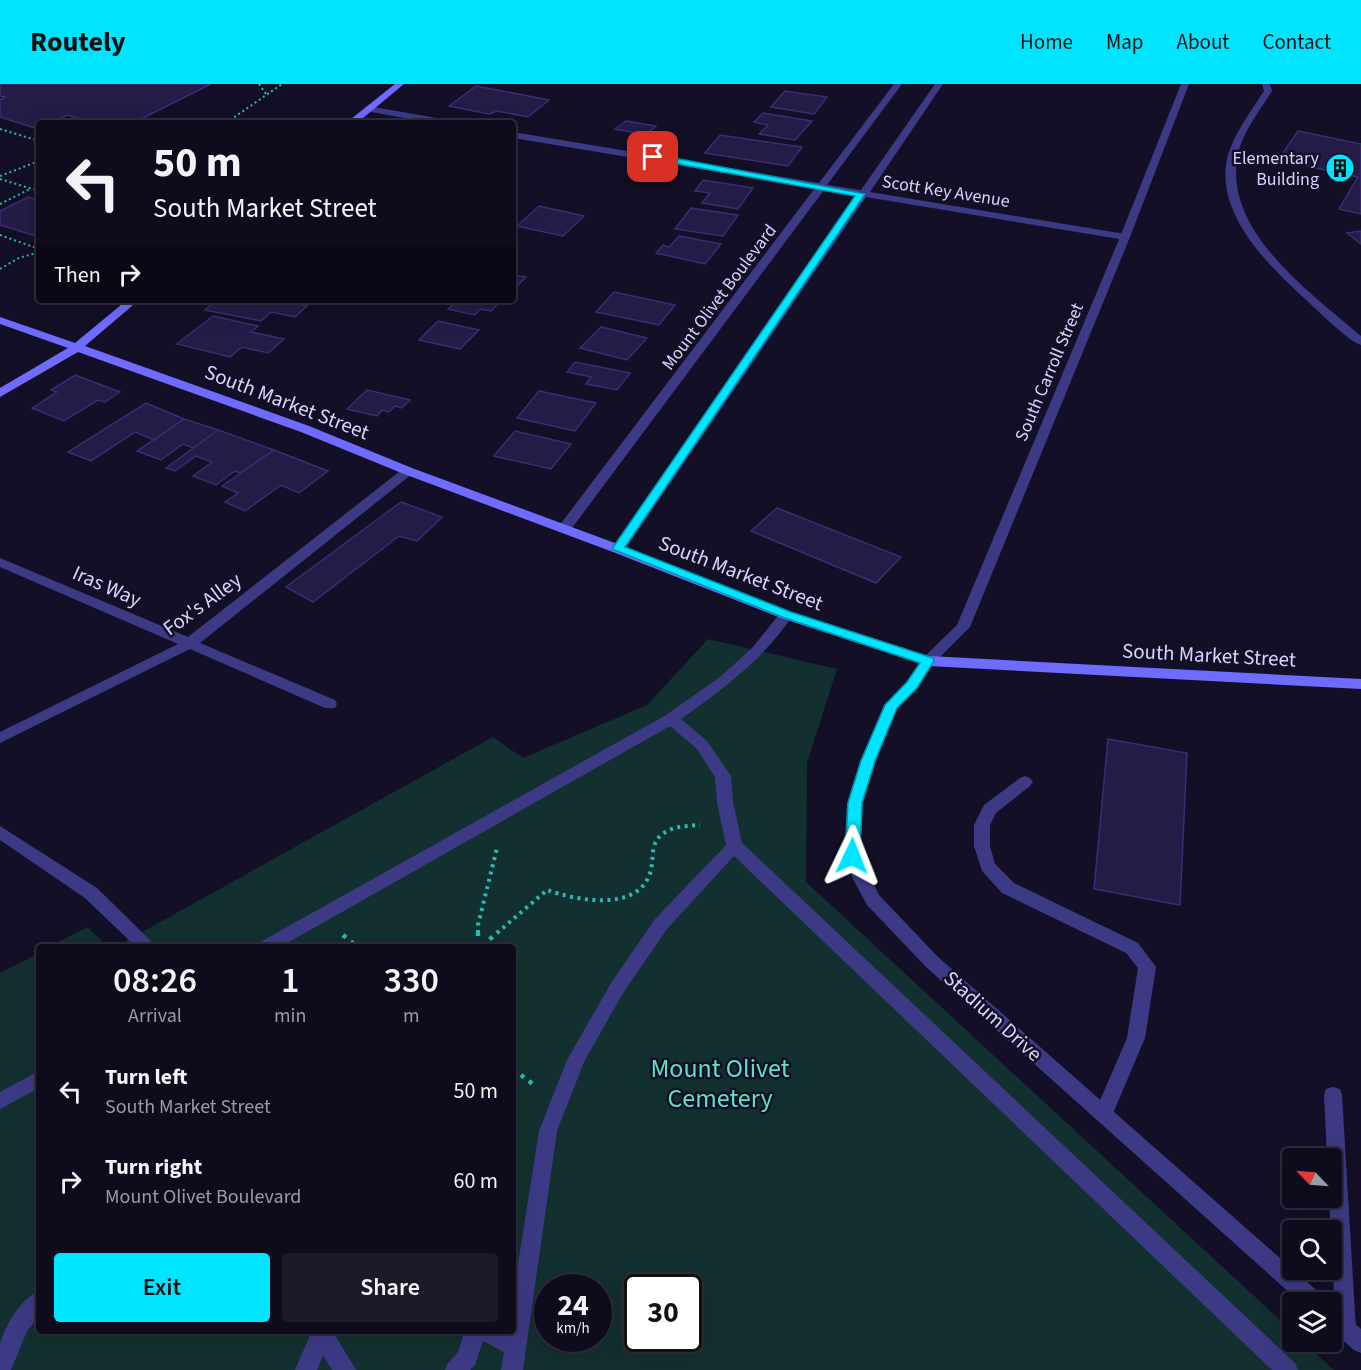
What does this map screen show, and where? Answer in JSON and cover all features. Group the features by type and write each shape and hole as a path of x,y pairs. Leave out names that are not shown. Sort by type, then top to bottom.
{"main road":[{"path":"355,120 400,84"},
{"path":"0,393 76,348 130,303"},
{"name":"South Market Street","path":"0,320 305,429 408,471 618,549 786,615 928,661 1361,684"}],"street":[{"name":"Mount Olivet Boulevard","path":"564,529 898,84"},
{"path":"618,549 939,84"},
{"name":"South Carroll Street","path":"928,661 963,627 1125,237 1185,84"},
{"path":"1266,84 1268,91 1239,138 1231,161 1231,187 1241,214 1258,244 1278,269 1361,342"},
{"path":"368,109 431,120"},
{"name":"Scott Key Avenue","path":"516,136 1125,237"},
{"name":"Fox's Alley","path":"0,738 189,644 408,471"},
{"name":"Iras Way","path":"0,562 330,704"},
{"path":"272,944 671,719 726,680 758,650 786,615"},
{"name":"Stadium Drive","path":"928,661 912,685 891,705 868,761 855,803 852,856 860,877 873,900 932,962 1104,1112 1304,1292"},
{"path":"671,719 702,745 723,776 734,846 1287,1370"},
{"path":"1025,782 990,809 982,825 982,846 988,867 1008,888 1132,948 1147,967 1136,1038 1104,1112"},
{"path":"0,832 92,893 143,944"},
{"path":"512,1370 548,1131 576,1060 616,988 661,924 734,846"},
{"path":"0,1101 36,1081"},
{"path":"1333,1095 1346,1330"},
{"path":"0,1370 20,1324 36,1305"},
{"path":"306,1370 319,1334"},
{"path":"322,1334 345,1370"},
{"path":"456,1370 467,1358 475,1334"},
{"path":"490,1334 515,1346"}],"path":[{"path":"259,84 266,94"},
{"path":"230,120 282,84"},
{"path":"0,129 36,140"},
{"path":"0,135 7,132"},
{"path":"0,178 36,162"},
{"path":"0,178 36,191"},
{"path":"0,204 30,189"},
{"path":"0,235 36,249"},
{"path":"0,269 36,251"},
{"path":"480,944 478,925 505,813"},
{"path":"482,944 547,890 569,898 595,902 620,899 642,888 650,875 653,846 661,835 678,827 729,823"}],"green space":[{"name":"Mount Olivet Cemetery","path":"708,639 837,669 807,763 806,882 1282,1322 1282,1352 1314,1352 1334,1370 0,1370 0,973 36,955 36,1334 516,1334 516,944 121,944 493,737 523,758 647,705"},
{"path":"87,927 106,944 54,944"}],"building":[{"path":"0,84 211,84 139,120 83,120 67,115 57,120 36,120 36,128 0,117 0,100 5,97 0,96"},
{"path":"476,86 549,100 528,117 497,111 489,114 449,106"},
{"path":"785,91 827,97 814,114 771,107"},
{"path":"763,113 812,121 795,140 759,134 768,125 754,122"},
{"path":"626,121 656,126 646,135 615,129"},
{"name":"Elementary Building","path":"1298,131 1361,144 1361,214 1339,209 1358,177 1278,160"},
{"path":"720,135 802,147 788,166 705,153"},
{"path":"703,180 753,188 738,209 702,203 710,193 695,191"},
{"path":"28,197 36,199 36,236 0,225 0,211"},
{"path":"539,206 584,216 563,236 517,226"},
{"path":"691,208 738,215 723,236 675,229"},
{"name":"Elementary Building","path":"1361,231 1361,244 1347,233"},
{"path":"679,236 721,244 705,264 656,253 663,245 669,247"},
{"path":"516,275 526,277 516,287"},
{"path":"614,292 675,305 659,325 596,312"},
{"path":"213,303 294,303 307,306 295,317 271,312 261,321 205,310"},
{"path":"455,303 498,304 491,311 480,309 475,315 448,309"},
{"path":"213,316 258,326 251,332 284,339 268,353 242,347 230,357 177,344"},
{"path":"438,321 479,330 460,349 419,340"},
{"path":"601,327 647,338 627,360 580,348"},
{"path":"575,362 630,373 617,390 586,384 591,377 567,372"},
{"path":"75,375 120,392 105,402 98,400 64,421 32,408 57,392 51,390"},
{"path":"367,390 410,400 402,408 395,406 389,412 382,410 377,416 347,409"},
{"path":"539,391 596,403 575,431 517,418"},
{"path":"146,403 184,419 154,440 135,432 91,461 68,452"},
{"path":"184,419 218,430 193,448 183,444 161,460 137,451"},
{"path":"218,430 274,450 240,473 235,471 216,485 193,476 212,462 196,456 175,471 166,468"},
{"path":"515,431 571,444 551,469 494,456"},
{"path":"274,450 328,471 299,493 281,485 245,511 225,502 238,493 222,486"},
{"path":"401,502 442,517 417,541 399,536 313,602 286,587"},
{"path":"777,508 901,557 876,583 751,531"},
{"path":"1108,739 1187,753 1180,905 1094,889"}],"place":[{"name":"Elementary Building","path":"1340,168"}],"route":[{"path":"653,157 861,194 618,549 786,615 928,661 912,685 891,705 868,761 855,803 852,856"}]}
